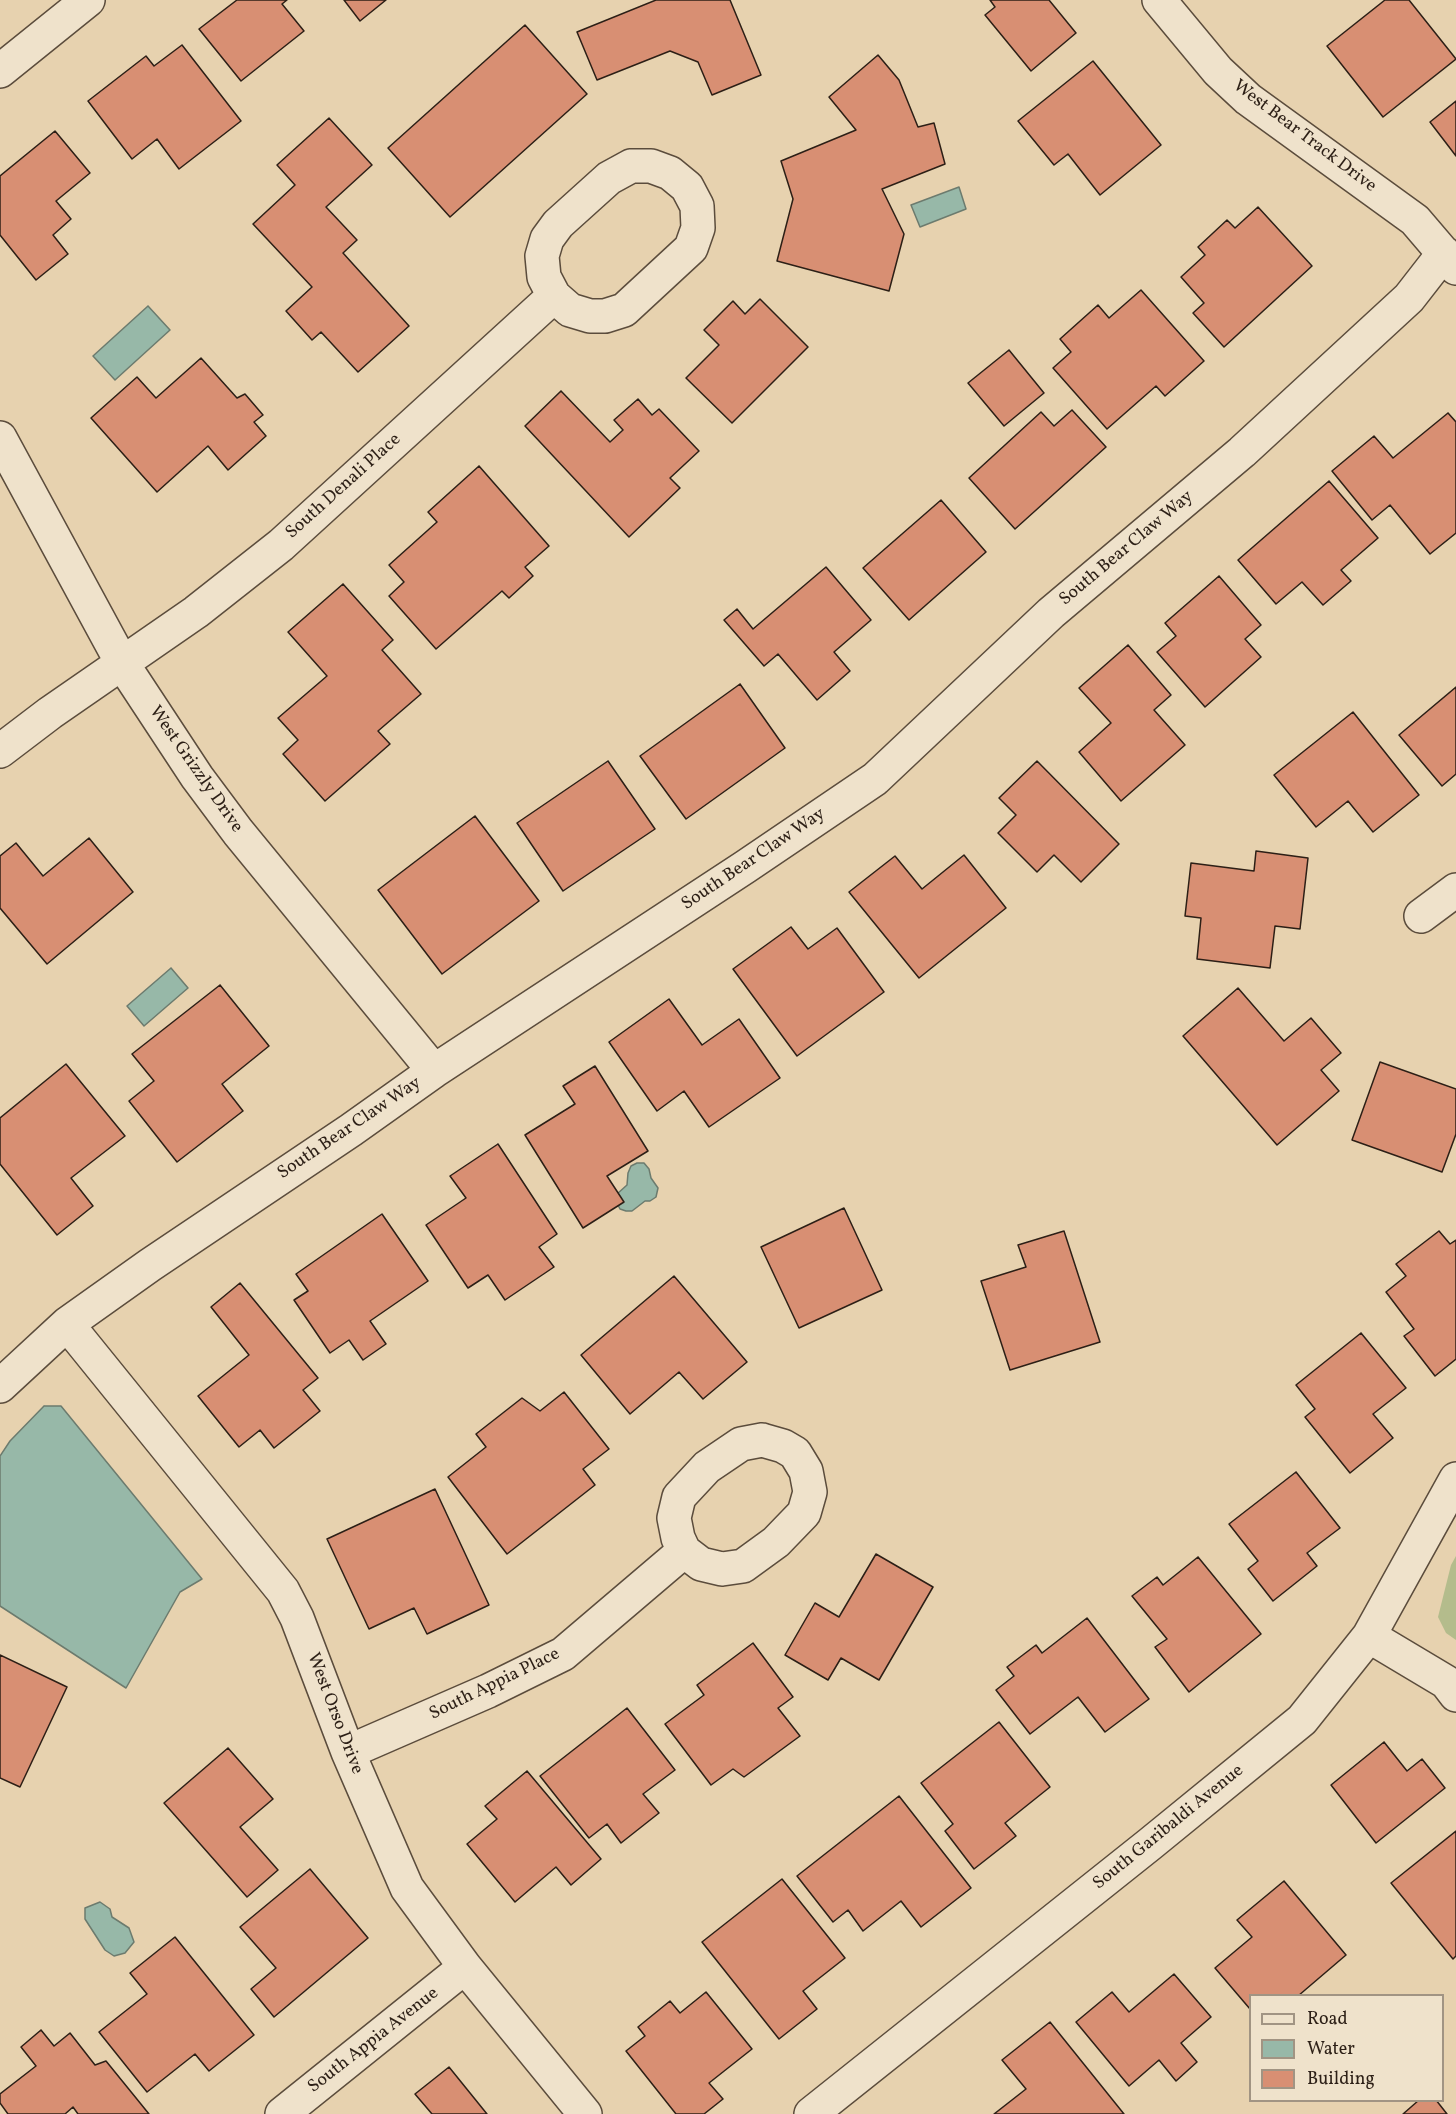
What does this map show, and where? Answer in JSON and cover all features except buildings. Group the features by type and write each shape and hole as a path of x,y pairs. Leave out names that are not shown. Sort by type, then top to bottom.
{"street":[{"path":"0,71 88,0"},
{"name":"West Bear Track Drive","path":"1159,0 1218,70 1248,99 1415,220 1450,261"},
{"path":"631,166 651,166 670,173 687,187 697,206 698,228 691,248 624,310 605,316 590,316 570,310 554,296 544,277 543,256 547,239 558,224 609,178 631,166"},
{"name":"South Bear Claw Way","path":"0,1386 67,1324 150,1265 351,1130 434,1071 875,779 1051,613 1242,452 1450,261"},
{"name":"South Denali Place","path":"0,751 50,713 196,612 281,545 554,296"},
{"name":"West Grizzly Drive","path":"0,438 122,663 197,777 238,832 434,1071"},
{"path":"1421,916 1456,890"},
{"name":"West Orso Drive","path":"67,1324 283,1591 297,1618 348,1752 407,1888 465,1967 585,2114"},
{"name":"South Garibaldi Avenue","path":"811,2114 1302,1720 1369,1636 1456,1479"},
{"name":"South Appia Place","path":"348,1752 488,1690 562,1654 684,1551"},
{"path":"1369,1636 1446,1682 1456,1695"},
{"name":"South Appia Avenue","path":"282,2114 465,1967"}],"green space":[{"path":"1456,1556 1456,1640 1446,1633 1438,1617 1451,1565"}],"water":[{"path":"959,187 966,209 920,227 911,205"},
{"path":"148,306 170,330 115,380 93,356"},
{"path":"171,968 188,988 144,1026 127,1006"},
{"path":"644,1163 649,1169 651,1178 658,1188 656,1197 645,1201 632,1211 626,1211 620,1209 616,1201 617,1194 627,1185 631,1166"},
{"path":"44,1406 61,1406 202,1579 180,1592 126,1688 0,1606 0,1456 10,1441"},
{"path":"100,1902 110,1909 112,1917 129,1928 134,1942 125,1953 114,1956 105,1950 85,1919 85,1908"}]}
